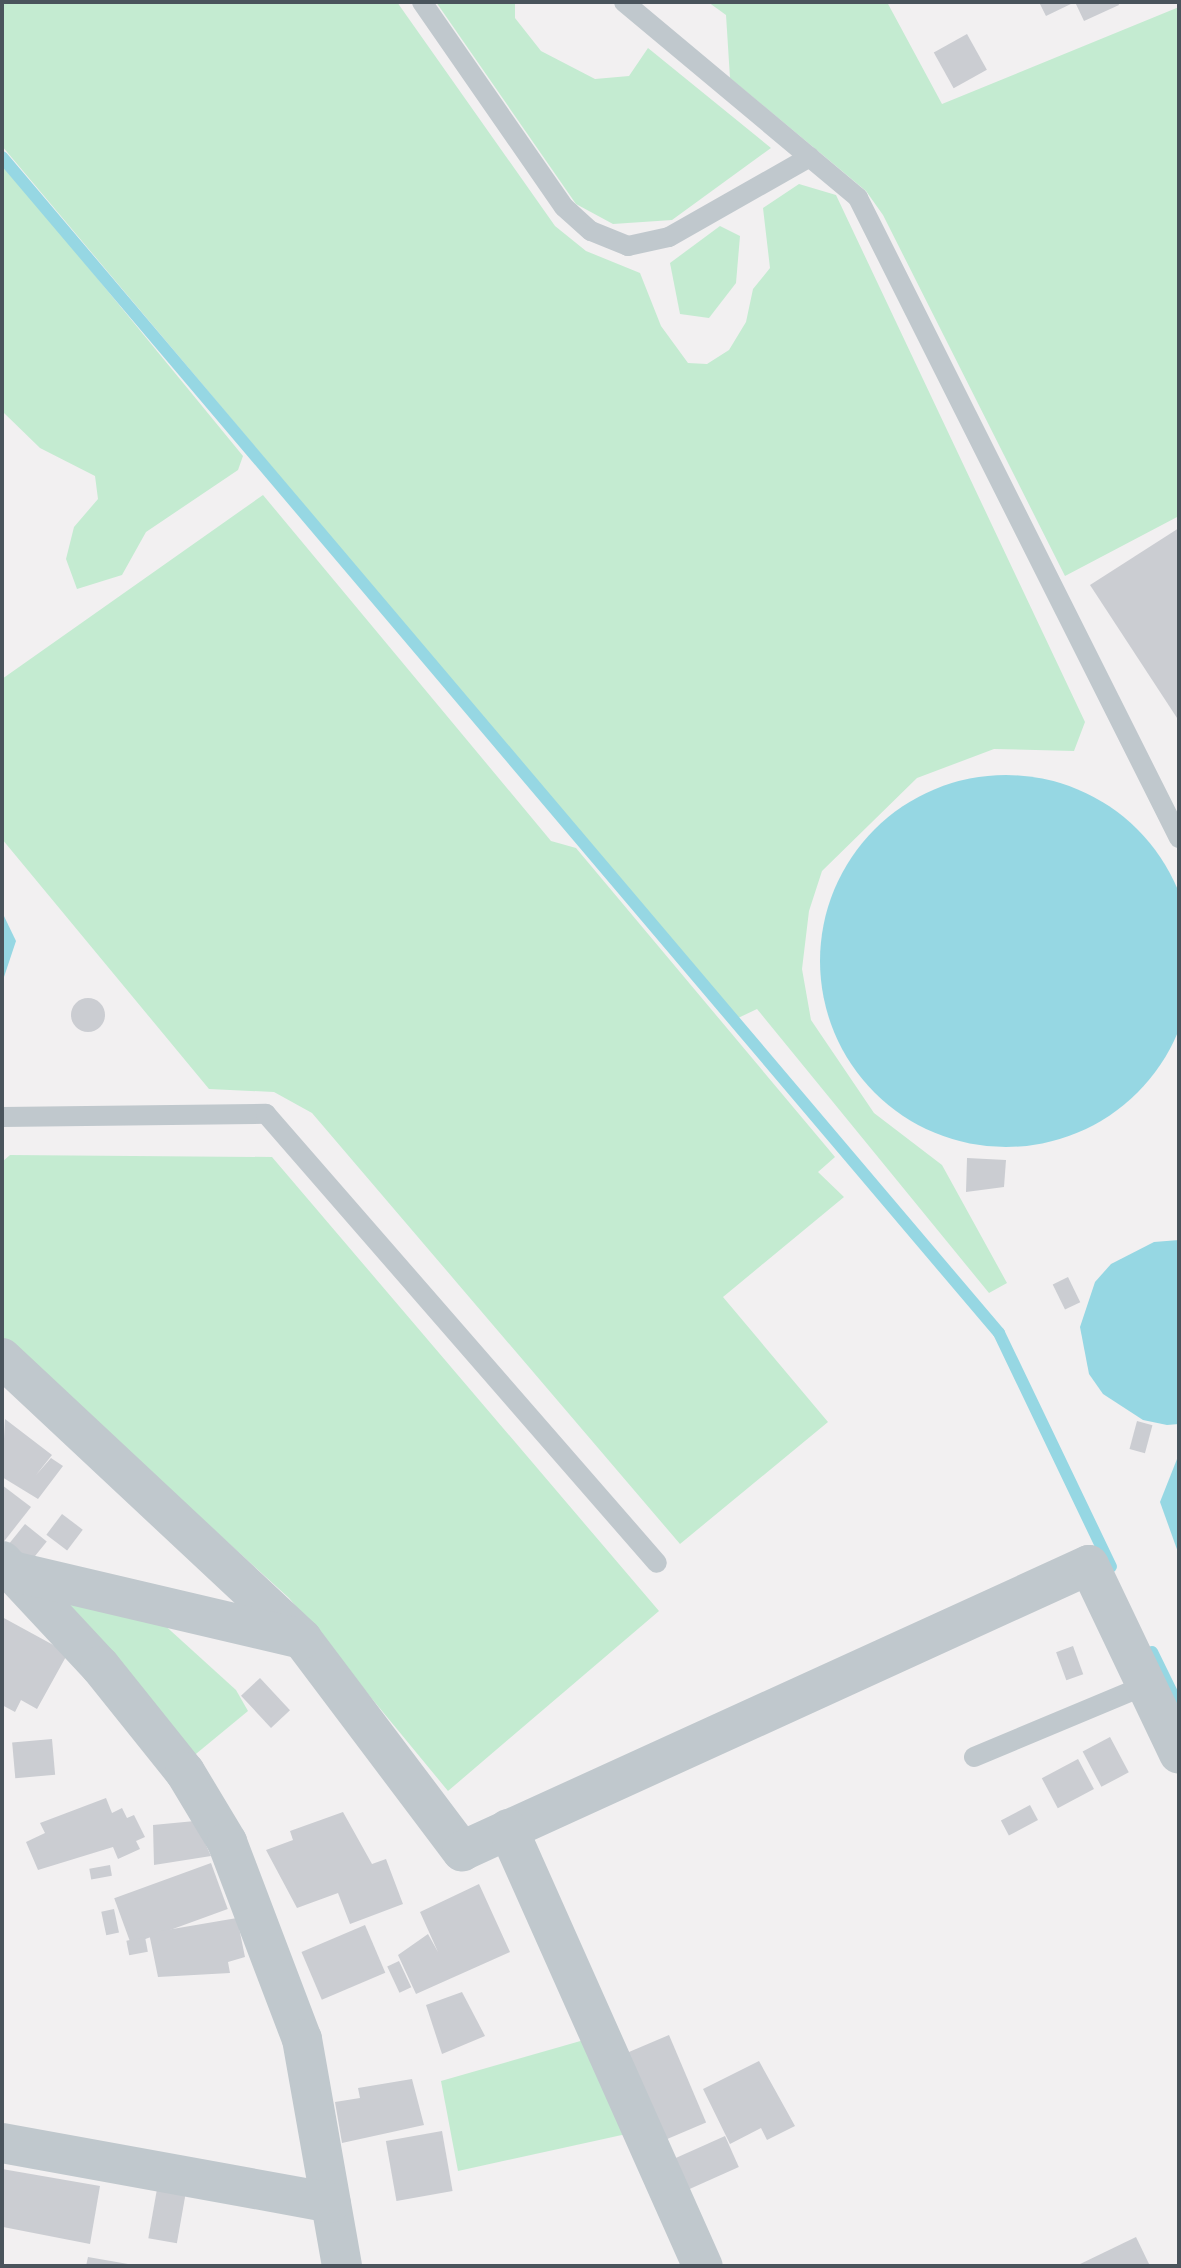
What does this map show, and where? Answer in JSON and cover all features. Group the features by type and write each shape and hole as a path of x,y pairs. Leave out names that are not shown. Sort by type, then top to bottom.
{"street":[{"path":"2,1358 302,1639 462,1851 1089,1565 1179,1754"},
{"path":"7,1566 302,1639"},
{"path":"7,1566 185,1772 227,1842 302,2039 342,2266"},
{"path":"508,1829 703,2266"},
{"path":"2,2143 331,2203"}],"lane":[{"path":"422,2 564,207 591,231 628,246 669,237 810,157"},
{"path":"624,2 858,198 1179,838"},
{"path":"2,1117 266,1114 657,1563"},
{"path":"974,1757 1146,1685"}],"green space":[{"path":"2,2 397,2 555,226 586,251 640,273 661,326 688,363 707,364 729,350 746,322 753,289 770,268 763,208 799,184 836,195 1085,722 1074,751 994,749 917,778 822,871 809,911 802,969 811,1020 874,1113 942,1165 1007,1283 989,1293 757,1009 736,1019 2,146"},
{"path":"436,2 515,2 515,18 541,51 595,79 629,76 648,48 771,148 672,220 613,224 576,204"},
{"path":"708,2 887,2 942,104 1179,7 1179,516 1065,576 883,215 866,191 730,78 726,15"},
{"path":"2,162 243,456 238,470 146,532 122,575 77,589 66,559 74,527 98,499 95,476 40,448 4,413"},
{"path":"720,226 740,236 736,283 709,318 680,314 670,263"},
{"path":"263,495 551,841 576,848 835,1157 818,1172 844,1197 723,1297 828,1422 680,1544 312,1113 274,1092 209,1089 2,839 2,679"},
{"path":"10,1155 272,1157 659,1611 448,1791 289,1598 2,1337 2,1162"},
{"path":"49,1590 160,1621 236,1690 248,1711 191,1758"},
{"path":"584,2040 631,2133 458,2171 441,2081"}],"water":[{"path":"1006,775 1042,778 1077,789 1110,806 1138,829 1161,857 1178,890 1189,925 1192,961 1189,997 1178,1032 1161,1065 1138,1093 1110,1116 1077,1133 1042,1144 1006,1147 970,1144 935,1133 902,1116 874,1093 851,1065 834,1032 823,997 820,961 823,925 834,890 851,857 874,829 902,806 935,789 970,778"},
{"path":"2,912 16,941 2,983"},
{"path":"1179,1240 1179,1424 1167,1425 1143,1420 1103,1394 1089,1374 1080,1327 1095,1282 1111,1264 1154,1242"},
{"path":"1179,1454 1179,1555 1160,1502"}],"building":[{"path":"1039,2 1075,2 1046,16"},
{"path":"1075,2 1118,2 1119,5 1084,21"},
{"path":"967,34 987,70 954,88 934,52"},
{"path":"1179,528 1179,721 1090,585"},
{"path":"88,998 100,1003 105,1015 100,1027 88,1032 76,1027 71,1015 76,1003"},
{"path":"967,1158 1006,1160 1004,1187 966,1192"},
{"path":"1068,1277 1080,1302 1065,1310 1053,1284"},
{"path":"5,1419 52,1455 36,1475 51,1458 63,1466 38,1499 2,1477"},
{"path":"1137,1421 1152,1425 1145,1453 1129,1449"},
{"path":"2,1485 31,1507 2,1544"},
{"path":"62,1514 83,1530 67,1550 46,1535"},
{"path":"25,1524 47,1542 30,1562 9,1544"},
{"path":"2,1617 68,1653 37,1709 21,1700 15,1712 2,1705"},
{"path":"1073,1646 1083,1674 1066,1680 1056,1652"},
{"path":"260,1678 290,1710 271,1728 241,1696"},
{"path":"1110,1737 1129,1772 1101,1787 1083,1752"},
{"path":"52,1739 55,1775 15,1778 12,1742"},
{"path":"1078,1759 1094,1789 1058,1808 1042,1778"},
{"path":"106,1798 112,1813 122,1808 127,1818 134,1815 145,1837 136,1841 140,1849 118,1859 113,1847 38,1870 26,1842 45,1833 40,1823"},
{"path":"1030,1805 1038,1820 1009,1836 1001,1820"},
{"path":"343,1812 372,1864 386,1859 403,1904 350,1924 338,1893 297,1908 266,1850 293,1840 290,1831"},
{"path":"195,1821 211,1856 154,1865 153,1825"},
{"path":"211,1863 228,1909 131,1944 114,1898"},
{"path":"110,1865 112,1876 91,1879 89,1869"},
{"path":"479,1884 510,1952 416,1994 398,1955 428,1934 438,1952 420,1912"},
{"path":"114,1909 119,1932 106,1935 101,1912"},
{"path":"237,1918 245,1957 228,1962 230,1973 158,1977 149,1933"},
{"path":"365,1925 385,1973 322,2000 301,1952"},
{"path":"145,1937 148,1952 129,1955 126,1941"},
{"path":"399,1961 411,1987 399,1993 387,1966"},
{"path":"462,1992 485,2036 442,2054 426,2005"},
{"path":"669,2035 706,2122 662,2141 625,2054"},
{"path":"759,2061 795,2126 767,2140 761,2128 730,2144 703,2089"},
{"path":"412,2079 424,2125 342,2143 335,2102 360,2098 358,2088"},
{"path":"442,2131 453,2191 396,2201 386,2141"},
{"path":"725,2136 739,2167 684,2191 670,2160"},
{"path":"2,2169 100,2186 90,2244 3,2227"},
{"path":"157,2189 186,2194 177,2243 148,2238"},
{"path":"1136,2237 1150,2266 1076,2266"},
{"path":"88,2257 128,2264 128,2266 86,2266"}],"waterway":[{"path":"2,157 999,1333 1111,1567"},
{"path":"1152,1652 1179,1707"}]}
